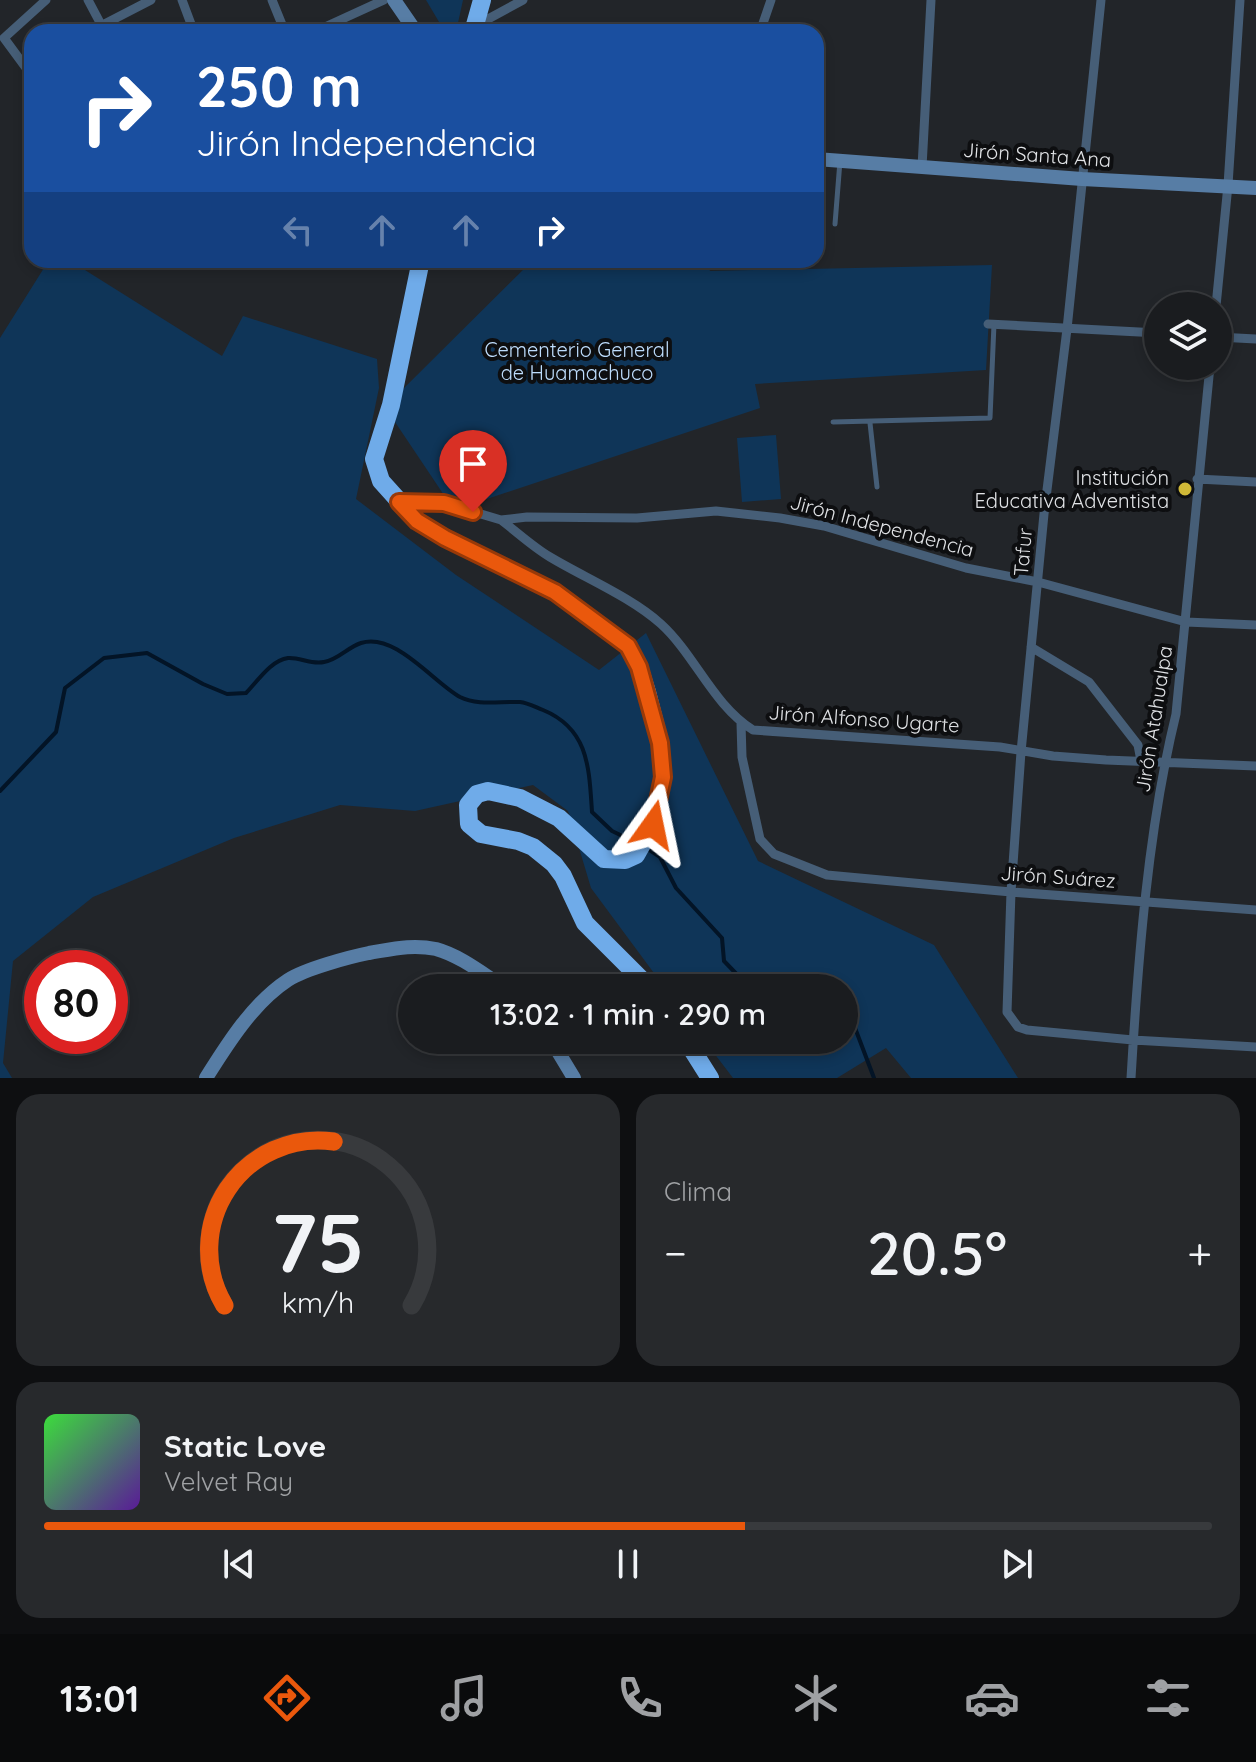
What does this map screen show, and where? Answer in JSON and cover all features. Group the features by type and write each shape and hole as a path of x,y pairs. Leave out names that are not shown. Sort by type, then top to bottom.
{"highway":[{"path":"475,24 482,0"},
{"path":"419,268 391,405 374,459 381,481 417,521 555,592 628,646 639,667 660,743 663,777 653,825 636,855 625,860 604,859 559,818 511,795 488,791 477,794 468,805 469,824 481,834 526,844 554,864 585,923 636,974"},
{"path":"695,1054 710,1078"}],"street":[{"path":"24,61 4,38 46,0"},
{"path":"88,0 100,24"},
{"path":"111,24 151,0"},
{"path":"182,0 191,24"},
{"path":"272,0 282,24"},
{"path":"332,24 384,0"},
{"path":"394,0 410,24"},
{"path":"482,24 523,0"},
{"path":"763,24 771,0"},
{"path":"922,167 931,0"},
{"name":"Tafur","path":"1101,0 1021,752 1011,892 1007,1012 1018,1027 1027,1030 1133,1040"},
{"path":"1217,292 1240,0"},
{"name":"Jirón Santa Ana","path":"824,160 1082,179 1256,188"},
{"path":"991,324 1144,332"},
{"path":"1232,338 1256,339"},
{"name":"Jirón Atahualpa","path":"1131,1078 1147,902 1165,761 1176,714 1208,380"},
{"path":"1197,479 1256,482"},
{"name":"Jirón Independencia","path":"399,502 444,503 501,520 527,517 637,518 716,511 739,513 824,526 966,568 1038,582 1186,622 1256,625"},
{"name":"Jirón Alfonso Ugarte","path":"501,520 546,555 644,611 661,624 741,723 753,730 1000,747 1021,752 1106,760 1256,766"},
{"path":"1031,647 1089,682 1138,745 1141,761"},
{"name":"Jirón Suárez","path":"741,723 742,757 756,828 764,845 774,854 827,875 1256,910"},
{"path":"206,1078 255,1010 290,979 353,957 411,945 439,950 484,974"},
{"path":"1133,1040 1256,1047"},
{"path":"559,1054 574,1078"}],"lane":[{"path":"835,224 840,161"},
{"path":"833,422 990,418 991,324"},
{"path":"870,423 877,487"}],"green space":[{"path":"426,0 463,0 458,24 440,24"},
{"name":"Cementerio General de Huamachuco","path":"992,265 986,370 755,384 760,408 454,510 395,422 403,389 525,268 709,268 710,271"},
{"path":"44,268 82,268 222,356 243,316 377,359 379,388 356,499 456,575 599,670 646,633 758,861 934,945 1018,1078 911,1078 886,1048 837,1078 733,1078 715,1054 858,1054 858,974 655,974 591,888 568,811 533,785 415,811 340,805 234,838 93,897 13,961 3,1063 12,1078 0,1078 0,338"},
{"path":"776,435 781,499 742,502 737,438"}],"waterway":[{"path":"0,791 56,732 65,688 104,658 147,653 227,694 246,693 270,667 282,660 292,658 324,662 356,645 374,642 400,651 449,690 467,700 523,703 558,718 570,728 584,752 592,812 612,831 637,843"},
{"path":"648,849 660,857 676,888 722,938 724,961 737,974"},
{"path":"858,1036 874,1078"}],"place":[{"name":"Institución Educativa Adventista","path":"1185,489"}],"route":[{"path":"473,512 444,503 399,502 417,521 445,538 555,592 628,646 639,667 660,743 663,777 653,825"}]}
